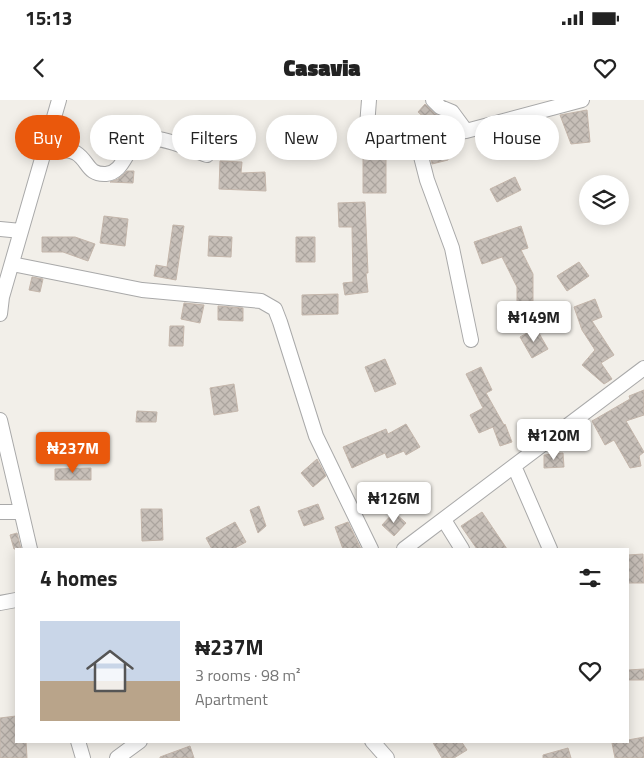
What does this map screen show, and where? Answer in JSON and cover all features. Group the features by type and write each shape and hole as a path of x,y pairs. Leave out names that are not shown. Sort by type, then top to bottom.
{"street":[{"path":"55,115 59,100"},
{"path":"368,115 369,100"},
{"path":"433,100 440,107 452,112 466,131 582,100"},
{"path":"80,157 93,172 98,174 112,173 117,170 131,148 144,139 160,140 172,144"},
{"path":"0,314 1,297 42,160"},
{"path":"422,160 427,180 452,248 471,340"},
{"path":"0,229 21,232"},
{"path":"12,264 142,290 261,301 275,309 316,436 371,548"},
{"path":"405,548 644,368"},
{"path":"0,420 30,548"},
{"path":"514,466 550,548"},
{"path":"0,512 21,512"},
{"path":"444,520 461,548"},
{"path":"0,603 15,600"},
{"path":"79,743 83,758"},
{"path":"117,758 137,743"},
{"path":"374,743 387,758"}],"building":[{"path":"425,104 438,115 421,115 418,112"},
{"path":"587,110 590,142 571,144 560,115"},
{"path":"363,160 386,160 386,193 363,193"},
{"path":"431,160 448,160 432,164"},
{"path":"220,161 242,162 241,173 265,172 266,191 219,189"},
{"path":"127,171 134,171 133,183 110,182 118,179"},
{"path":"515,177 521,190 497,202 490,189"},
{"path":"365,202 368,292 345,295 343,283 353,282 352,227 339,227 338,203"},
{"path":"104,216 128,219 125,246 100,243"},
{"path":"173,225 184,226 176,280 154,276 156,265 167,267"},
{"path":"521,226 528,248 521,250 533,274 533,301 517,302 517,287 502,257 482,264 474,242"},
{"path":"209,236 232,237 231,257 208,256"},
{"path":"42,237 75,237 95,244 88,261 63,252 42,252"},
{"path":"296,237 315,237 315,262 296,262"},
{"path":"579,262 589,276 567,291 557,276"},
{"path":"32,277 43,279 40,292 29,290"},
{"path":"338,294 338,314 302,315 302,295"},
{"path":"595,299 602,317 592,321 614,355 601,363 612,379 604,384 582,365 595,350 582,330 574,307"},
{"path":"184,303 204,305 200,323 181,319"},
{"path":"218,306 243,308 243,321 218,320"},
{"path":"170,326 184,326 183,346 169,346"},
{"path":"536,328 548,349 532,358 520,337"},
{"path":"385,359 396,384 375,392 365,367"},
{"path":"481,367 492,390 486,393 505,424 512,442 500,446 493,427 479,433 470,415 483,408 466,374"},
{"path":"234,384 238,411 214,415 210,388"},
{"path":"644,390 644,415 626,421 644,452 639,456 641,466 630,468 614,440 605,445 592,421 630,399 629,396"},
{"path":"137,411 157,412 156,422 136,422"},
{"path":"406,424 420,447 406,455 404,451 387,458 385,453 352,468 343,447 386,429 388,434"},
{"path":"563,453 564,467 544,468 544,455"},
{"path":"317,459 326,476 313,487 301,473"},
{"path":"91,468 91,480 55,480 55,469"},
{"path":"318,504 324,519 304,526 298,511"},
{"path":"259,506 266,526 258,533 250,510"},
{"path":"141,509 162,509 163,540 142,541"},
{"path":"394,512 406,523 394,536 382,525"},
{"path":"482,512 506,548 476,548 461,526"},
{"path":"235,522 246,542 235,548 211,548 206,538"},
{"path":"348,522 361,548 343,548 335,527"},
{"path":"17,533 21,548 14,549 10,535"},
{"path":"643,554 644,583 629,583 629,555"},
{"path":"644,669 644,680 629,680 629,670"},
{"path":"15,716 15,743 26,743 27,758 0,758 0,718"},
{"path":"644,737 644,758 615,758 612,743 629,743 629,740"},
{"path":"433,743 462,743 467,750 454,758 442,758"},
{"path":"190,746 194,758 160,758 160,757"},
{"path":"568,748 571,758 543,758 543,755"}]}
